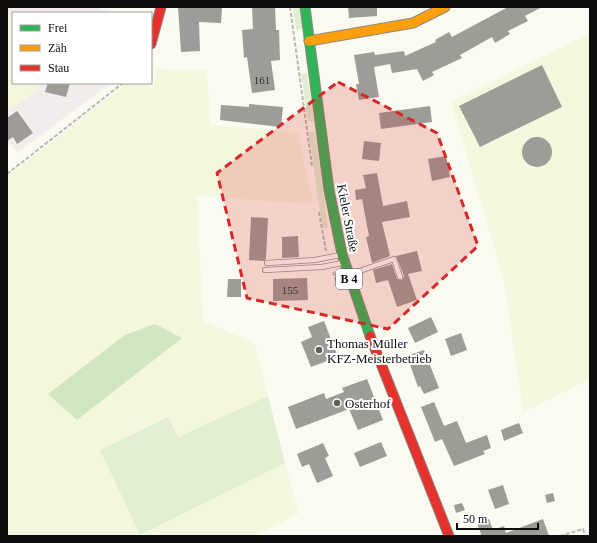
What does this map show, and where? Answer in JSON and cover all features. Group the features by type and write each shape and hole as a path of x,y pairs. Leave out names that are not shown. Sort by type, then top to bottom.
{"main road":[{"path":"152,40 161,7"},
{"name":"Kieler Straße","path":"305,7 329,190 347,275 366,329 449,536"},
{"path":"309,41 413,23 445,7"}],"lane":[{"path":"267,262 343,258"},
{"path":"265,270 322,267 343,258"},
{"path":"347,275 394,259 400,277"}],"path":[{"path":"7,174 122,84"},
{"path":"560,536 583,529 585,536"}],"highlighted area":[{"path":"338,82 437,133 478,246 388,329 247,298 217,173"}],"shaded area":[{"path":"7,7 94,7 113,12 12,12 12,16 7,14"},
{"path":"39,84 110,84 17,153 11,144 7,146 7,112 37,91"}],"green space":[{"path":"293,7 299,7 302,29 296,30"},
{"path":"7,14 12,16 12,84 39,84 37,91 7,112"},
{"path":"590,33 590,379 523,412 504,280 451,102"},
{"path":"158,69 207,71 210,124 298,133 313,204 197,196 203,321 254,343 268,396 178,437 167,417 100,450 140,535 285,463 299,513 256,536 7,536 7,177 126,84 149,84 153,90"},
{"path":"307,73 314,121 308,121 301,74"},
{"path":"309,132 315,132 328,227 326,229 323,228 315,180"},
{"path":"155,324 182,338 77,420 48,394 125,335"},
{"path":"268,396 285,463 140,535 100,450 168,417 178,437"}],"building":[{"path":"178,7 222,7 221,23 199,22 200,51 181,52"},
{"path":"252,7 275,7 276,30 279,30 280,60 271,61 275,90 252,93 247,57 244,58 242,30 253,29"},
{"path":"348,7 377,7 377,16 349,18"},
{"path":"508,7 542,7 525,16 528,21 508,31 510,34 495,43 492,37 460,55 462,58 432,72 434,75 423,81 417,69 392,73 390,64 374,67 379,97 359,100 356,84 359,84 354,55 374,52 375,55 404,51 405,56 436,42 435,40 449,32 452,37"},
{"path":"542,65 562,107 480,147 459,106"},
{"path":"48,84 70,84 66,97 45,92"},
{"path":"249,104 283,107 281,127 220,120 221,105 249,107"},
{"path":"430,106 432,122 381,129 379,113"},
{"path":"17,111 33,133 17,144 13,137 7,141 7,118"},
{"path":"537,137 548,141 552,152 548,163 537,167 526,163 522,152 526,141"},
{"path":"364,141 381,143 379,161 362,159"},
{"path":"446,156 450,177 432,181 428,159"},
{"path":"377,173 383,206 407,201 410,217 382,222 390,256 372,263 366,237 369,236 362,199 356,200 355,190 366,188 363,175"},
{"path":"251,217 268,218 266,259 264,261 249,260"},
{"path":"298,236 299,257 282,258 282,237"},
{"path":"417,251 422,271 408,274 417,300 397,307 388,280 376,283 373,270 392,264 397,279 402,280 404,276 396,256"},
{"path":"307,278 308,300 273,301 273,279"},
{"path":"228,279 241,279 241,297 227,297"},
{"path":"431,317 438,332 415,343 408,328"},
{"name":"Thomas Müller KFZ-Meisterbetrieb","path":"324,321 338,357 311,367 301,342 312,337 308,327"},
{"path":"461,333 467,350 451,356 445,339"},
{"path":"424,350 439,388 424,394 420,386 418,387 407,356"},
{"name":"Osterhof","path":"367,379 383,420 358,430 349,409 296,429 288,407 324,393 326,399 344,392 342,388"},
{"path":"434,402 444,426 457,421 466,443 487,435 491,448 483,451 485,454 454,466 442,439 435,442 421,407"},
{"path":"519,423 523,433 504,441 501,430"},
{"path":"381,442 387,456 360,467 354,453"},
{"path":"323,443 329,456 325,458 333,476 317,483 309,464 302,467 297,454"},
{"path":"503,485 509,504 495,509 488,490"},
{"path":"553,493 555,501 547,503 545,495"},
{"path":"462,503 465,510 456,513 454,505"},
{"path":"489,519 493,530 504,526 506,533 543,519 549,536 480,536 481,534 477,523"}],"traffic: fast":[{"path":"305,7 329,190 342,254 370,336"}],"traffic: slow":[{"path":"309,41 413,23 445,7"}],"traffic: jam":[{"path":"152,40 161,7"},
{"path":"370,336 449,536"}],"place":[{"name":"Thomas Müller KFZ-Meisterbetrieb","path":"319,350"},
{"name":"Osterhof","path":"337,403"}]}
